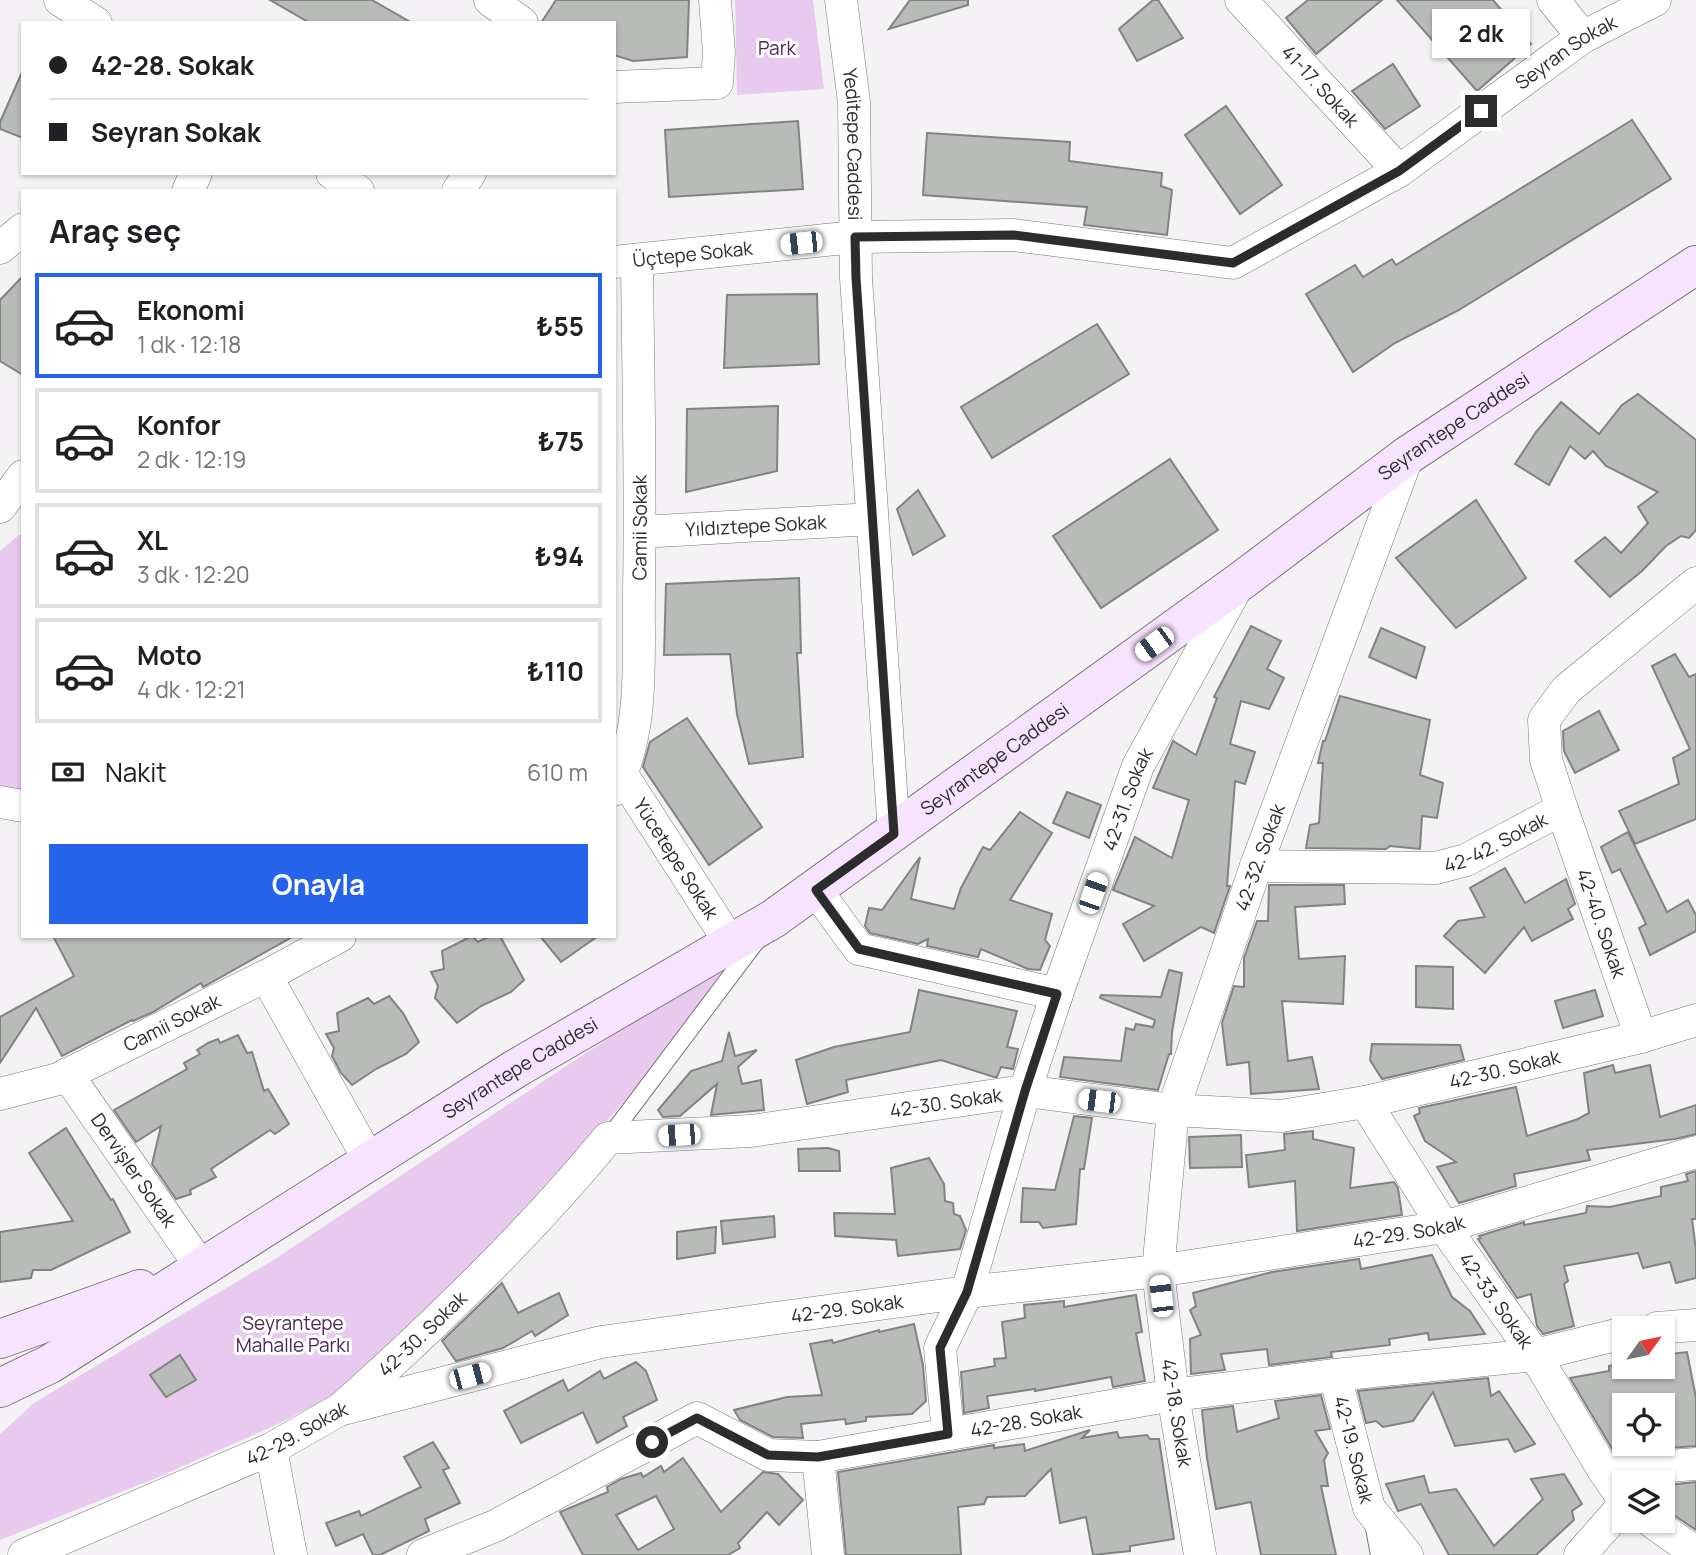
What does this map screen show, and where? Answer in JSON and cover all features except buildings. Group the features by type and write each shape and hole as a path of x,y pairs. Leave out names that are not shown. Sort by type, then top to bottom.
{"street":[{"path":"60,0 93,21"},
{"path":"490,0 519,21"},
{"path":"616,87 717,83 719,52 715,0"},
{"name":"Yeditepe Caddesi","path":"841,0 854,102 856,278 894,834"},
{"name":"41-17. Sokak","path":"1241,0 1399,171"},
{"path":"1553,0 1583,37"},
{"name":"Seyran Sokak","path":"855,237 1014,235 1233,263 1399,171 1583,37 1655,0"},
{"path":"335,175 355,189"},
{"path":"0,248 21,231"},
{"name":"Üçtepe Sokak","path":"626,261 855,237"},
{"name":"Camii Sokak","path":"618,782 629,752 637,698 626,675 640,532 626,261"},
{"name":"Seyrantepe Caddesi","path":"0,1388 50,1364 515,1069 773,919 1241,581 1408,454 1696,265"},
{"name":"42-32. Sokak","path":"1157,1271 1173,1110 1256,866 1408,454"},
{"name":"Yıldıztepe Sokak","path":"640,532 872,519"},
{"name":"42-31. Sokak","path":"948,1434 940,1348 967,1292 1025,1091 1057,994 1138,766 1241,581"},
{"name":"42-42. Sokak","path":"1256,866 1436,867 1466,860 1562,809 1546,760 1544,720 1566,690 1696,583"},
{"name":"Yücetepe Sokak","path":"618,782 731,944"},
{"path":"0,802 21,806"},
{"name":"42-40. Sokak","path":"1562,809 1641,1037"},
{"path":"816,890 859,949 1057,994"},
{"name":"Camii Sokak","path":"0,1094 58,1079 266,976 336,938"},
{"path":"266,976 369,1160"},
{"name":"42-30. Sokak","path":"339,1410 424,1335 582,1170 608,1138 751,1131 1025,1091 1173,1110 1282,1115 1365,1102 1641,1037 1696,1020"},
{"name":"Dervişler Sokak","path":"67,1074 201,1267"},
{"name":"42-33. Sokak","path":"1365,1102 1444,1227 1535,1355 1612,1484"},
{"name":"42-29. Sokak","path":"24,1555 271,1449 339,1410 601,1342 967,1292 1157,1271 1444,1227 1696,1152"},
{"name":"Seyrantepe Caddesi","path":"0,1339 201,1267"},
{"name":"42-18. Sokak","path":"1157,1271 1173,1395 1200,1555"},
{"path":"1675,1327 1696,1325"},
{"name":"42-28. Sokak","path":"424,1555 495,1526 697,1418 768,1455 818,1457 1173,1395 1535,1355 1612,1336"},
{"name":"42-19. Sokak","path":"1335,1375 1369,1508 1407,1555"},
{"path":"271,1449 291,1555"},
{"path":"818,1457 828,1555"},
{"path":"1604,1471 1696,1464"},
{"path":"1580,1555 1612,1517"},
{"path":"1668,1533 1696,1553"}],"lane":[{"path":"608,1138 773,919"},
{"path":"1369,1508 1379,1555"}],"green space":[{"name":"Park","path":"735,0 813,0 824,89 737,95"},
{"path":"21,535 21,797 0,793 0,551"},
{"name":"Seyrantepe Mahalle Parkı","path":"737,953 677,1040 588,1143 406,1334 338,1393 280,1423 154,1479 0,1540 0,1434 34,1403 275,1259"}],"route":[{"path":"652,1442 697,1418 768,1455 818,1457 948,1434 940,1348 967,1292 1025,1091 1057,994 859,949 816,890 894,834 855,237 1014,235 1233,263 1399,171 1481,111"}]}
